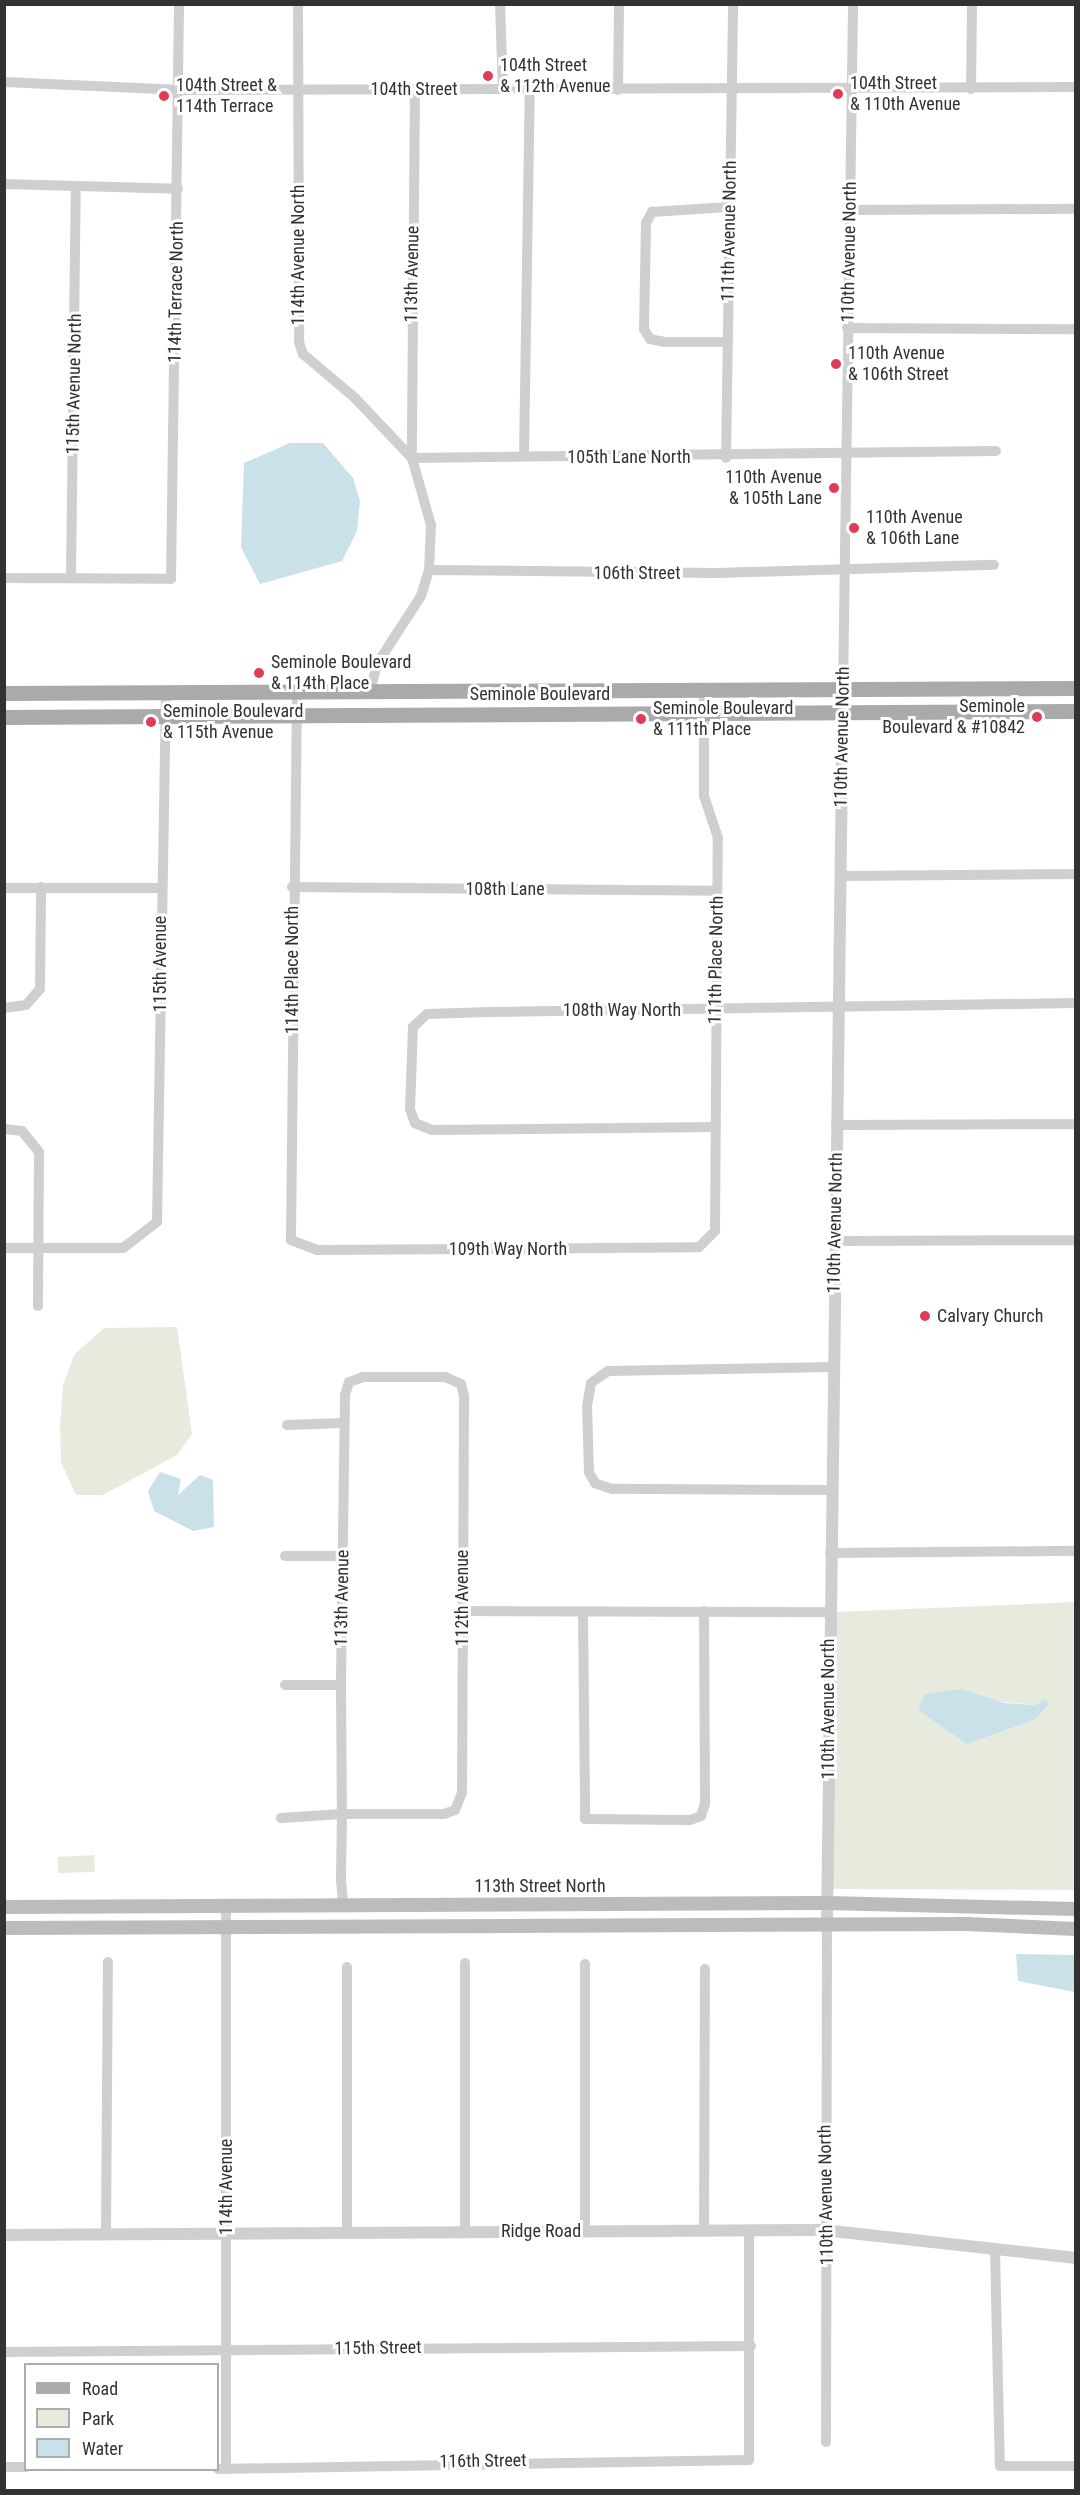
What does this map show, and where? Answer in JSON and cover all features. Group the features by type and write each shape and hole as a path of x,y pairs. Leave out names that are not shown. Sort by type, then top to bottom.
{"main road":[{"name":"Seminole Boulevard","path":"4,693 1076,688"},
{"name":"Seminole Boulevard","path":"4,717 1076,711"},
{"name":"113th Street North","path":"4,1907 827,1903 1076,1909"},
{"path":"4,1928 827,1926 1076,1929"}],"street":[{"name":"114th Terrace North","path":"71,578 171,579 179,4"},
{"name":"114th Avenue North","path":"298,4 301,350 412,458 431,525 429,570 411,614 377,664 370,692"},
{"path":"500,4 503,90"},
{"path":"618,90 619,4"},
{"name":"111th Avenue North","path":"726,458 733,4"},
{"name":"110th Avenue North","path":"826,2442 823,2230 828,1612 834,1367 837,1006 853,4"},
{"path":"970,89 972,4"},
{"name":"104th Street","path":"4,82 177,90 1076,87"},
{"name":"113th Avenue","path":"412,458 415,89"},
{"path":"524,456 530,90"},
{"path":"4,184 76,190 178,189"},
{"name":"115th Avenue North","path":"71,578 76,190"},
{"path":"728,342 665,342 650,339 644,329 646,223 652,212 729,207"},
{"path":"850,210 1076,209"},
{"path":"847,328 1076,329"},
{"name":"105th Lane North","path":"412,458 524,456 726,458 996,451"},
{"name":"106th Street","path":"429,570 845,569 994,565"},
{"path":"4,578 71,578"},
{"name":"111th Place North","path":"705,691 705,796 718,838 715,1231"},
{"name":"114th Place North","path":"296,1245 291,1240 292,887 297,692"},
{"name":"115th Avenue","path":"40,1248 123,1248 150,1232 157,1222 160,888 166,693"},
{"path":"840,876 1076,874"},
{"path":"4,1008 26,1005 40,989 41,887"},
{"name":"108th Lane","path":"292,887 717,891"},
{"path":"4,888 160,888"},
{"name":"108th Way North","path":"716,1127 432,1130 415,1123 410,1109 412,1027 427,1014 1076,1003"},
{"path":"836,1125 1076,1124"},
{"path":"4,1129 22,1131 39,1152 38,1306"},
{"name":"109th Way North","path":"296,1245 317,1250 699,1247 715,1231"},
{"path":"834,1241 1076,1240"},
{"path":"4,1248 40,1248"},
{"path":"831,1490 612,1489 595,1483 588,1472 587,1406 591,1383 599,1375 834,1367"},
{"name":"112th Avenue","path":"342,1814 455,1810 462,1793 461,1384 445,1377 349,1382"},
{"name":"113th Avenue","path":"343,1904 341,1685 343,1423 349,1382"},
{"path":"286,1425 343,1423"},
{"path":"830,1553 1076,1551"},
{"path":"285,1556 343,1556"},
{"path":"461,1611 828,1612"},
{"path":"583,1611 585,1819 701,1816 704,1611"},
{"path":"285,1685 341,1685"},
{"path":"281,1818 342,1814"},
{"name":"114th Avenue","path":"222,2469 226,2233 226,1906"},
{"path":"106,2234 108,1962"},
{"path":"465,1964 465,2231"},
{"path":"585,1964 585,2231"},
{"path":"346,1967 346,2232"},
{"path":"704,2230 705,1969"},
{"name":"Ridge Road","path":"4,2235 823,2230 1076,2258"},
{"path":"749,2231 751,2346"},
{"path":"995,2250 1000,2466 1076,2466"},
{"name":"115th Street","path":"4,2352 225,2353 376,2347 751,2346"},
{"name":"116th Street","path":"222,2469 749,2460 751,2346"},
{"path":"4,2467 24,2467"}],"green space":[{"path":"177,1327 192,1434 177,1455 103,1495 76,1495 61,1462 60,1428 63,1385 74,1355 104,1328"},
{"path":"1075,1602 1075,1890 833,1889 835,1612","holes":["962,1689 995,1701 1035,1705 1034,1720 967,1744 950,1728"]},
{"path":"94,1855 95,1872 58,1873 58,1857"}],"water":[{"path":"290,443 323,443 353,478 360,501 357,531 342,561 260,584 241,547 244,463"},
{"path":"160,1472 181,1479 178,1495 200,1475 213,1480 214,1527 193,1531 154,1511 148,1491"},
{"path":"962,1689 1005,1703 1035,1705 1046,1699 1049,1704 1034,1720 967,1744 918,1710 925,1694"},
{"path":"1016,1954 1075,1955 1075,1992 1018,1981"}],"place":[{"name":"104th Street & 112th Avenue","path":"488,76"},
{"name":"104th Street & 110th Avenue","path":"838,94"},
{"name":"104th Street & 114th Terrace","path":"164,96"},
{"name":"110th Avenue & 106th Street","path":"836,364"},
{"name":"110th Avenue & 105th Lane","path":"834,488"},
{"name":"110th Avenue & 106th Lane","path":"854,528"},
{"name":"Seminole Boulevard & 114th Place","path":"259,673"},
{"name":"Seminole Boulevard & #10842","path":"1037,717"},
{"name":"Seminole Boulevard & 111th Place","path":"641,719"},
{"name":"Seminole Boulevard & 115th Avenue","path":"151,722"},
{"name":"Calvary Church","path":"925,1316"}]}
